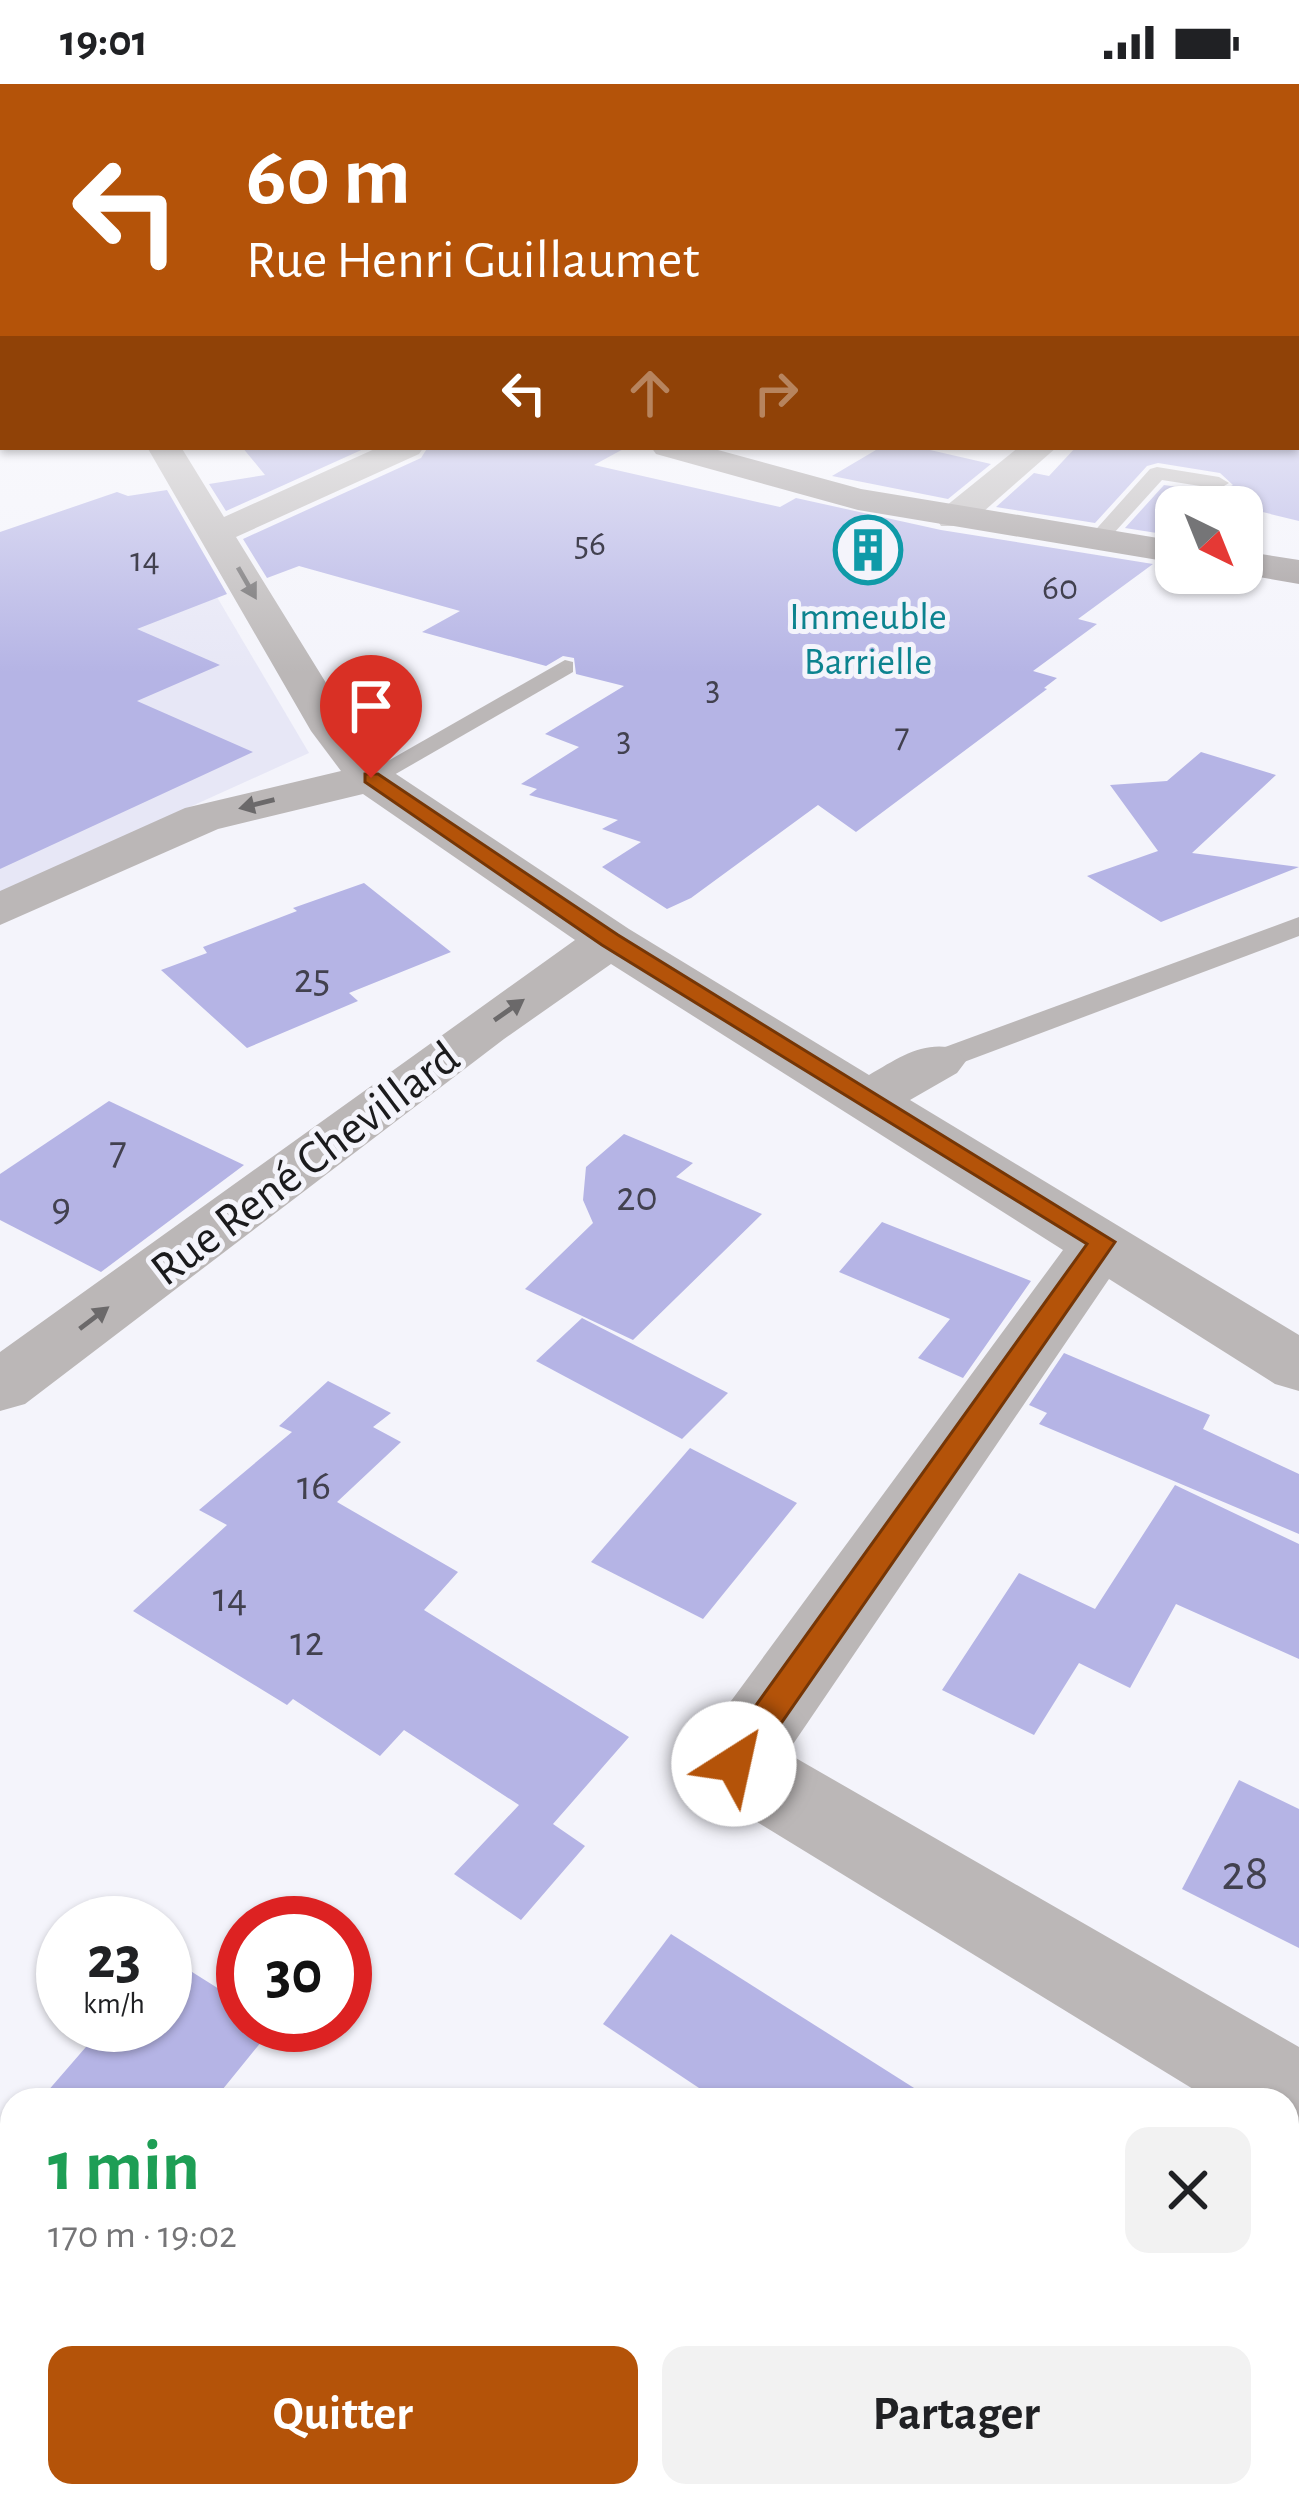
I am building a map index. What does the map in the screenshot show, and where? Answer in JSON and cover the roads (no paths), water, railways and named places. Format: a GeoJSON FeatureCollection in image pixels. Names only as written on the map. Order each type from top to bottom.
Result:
{"type":"FeatureCollection","features":[{"type":"Feature","properties":{"kind":"street"},"geometry":{"type":"LineString","coordinates":[[166,450],[334,731],[371,778],[610,940],[1299,1367]]}},
{"type":"Feature","properties":{"kind":"street"},"geometry":{"type":"LineString","coordinates":[[236,526],[400,450]]}},
{"type":"Feature","properties":{"kind":"street"},"geometry":{"type":"LineString","coordinates":[[679,450],[858,500],[1155,549]]}},
{"type":"Feature","properties":{"kind":"street"},"geometry":{"type":"LineString","coordinates":[[954,518],[1036,450]]}},
{"type":"Feature","properties":{"kind":"street"},"geometry":{"type":"LineString","coordinates":[[1263,566],[1299,572]]}},
{"type":"Feature","properties":{"kind":"street"},"geometry":{"type":"LineString","coordinates":[[0,910],[202,818],[371,778]]}},
{"type":"Feature","properties":{"kind":"street","name":"Rue René Chevillard"},"geometry":{"type":"LineString","coordinates":[[0,1388],[466,1041],[610,940]]}},
{"type":"Feature","properties":{"kind":"street"},"geometry":{"type":"LineString","coordinates":[[870,1098],[937,1060]]}},
{"type":"Feature","properties":{"kind":"street"},"geometry":{"type":"LineString","coordinates":[[1102,1242],[734,1764],[1279,2088]]}},
{"type":"Feature","properties":{"kind":"lane"},"geometry":{"type":"LineString","coordinates":[[1097,540],[1157,473],[1219,482]]}},
{"type":"Feature","properties":{"kind":"lane"},"geometry":{"type":"LineString","coordinates":[[371,778],[566,667]]}},
{"type":"Feature","properties":{"kind":"lane"},"geometry":{"type":"LineString","coordinates":[[937,1060],[1299,926]]}},
{"type":"Feature","properties":{"kind":"place","name":"Immeuble Barrielle"},"geometry":{"type":"Point","coordinates":[868,550]}}]}
